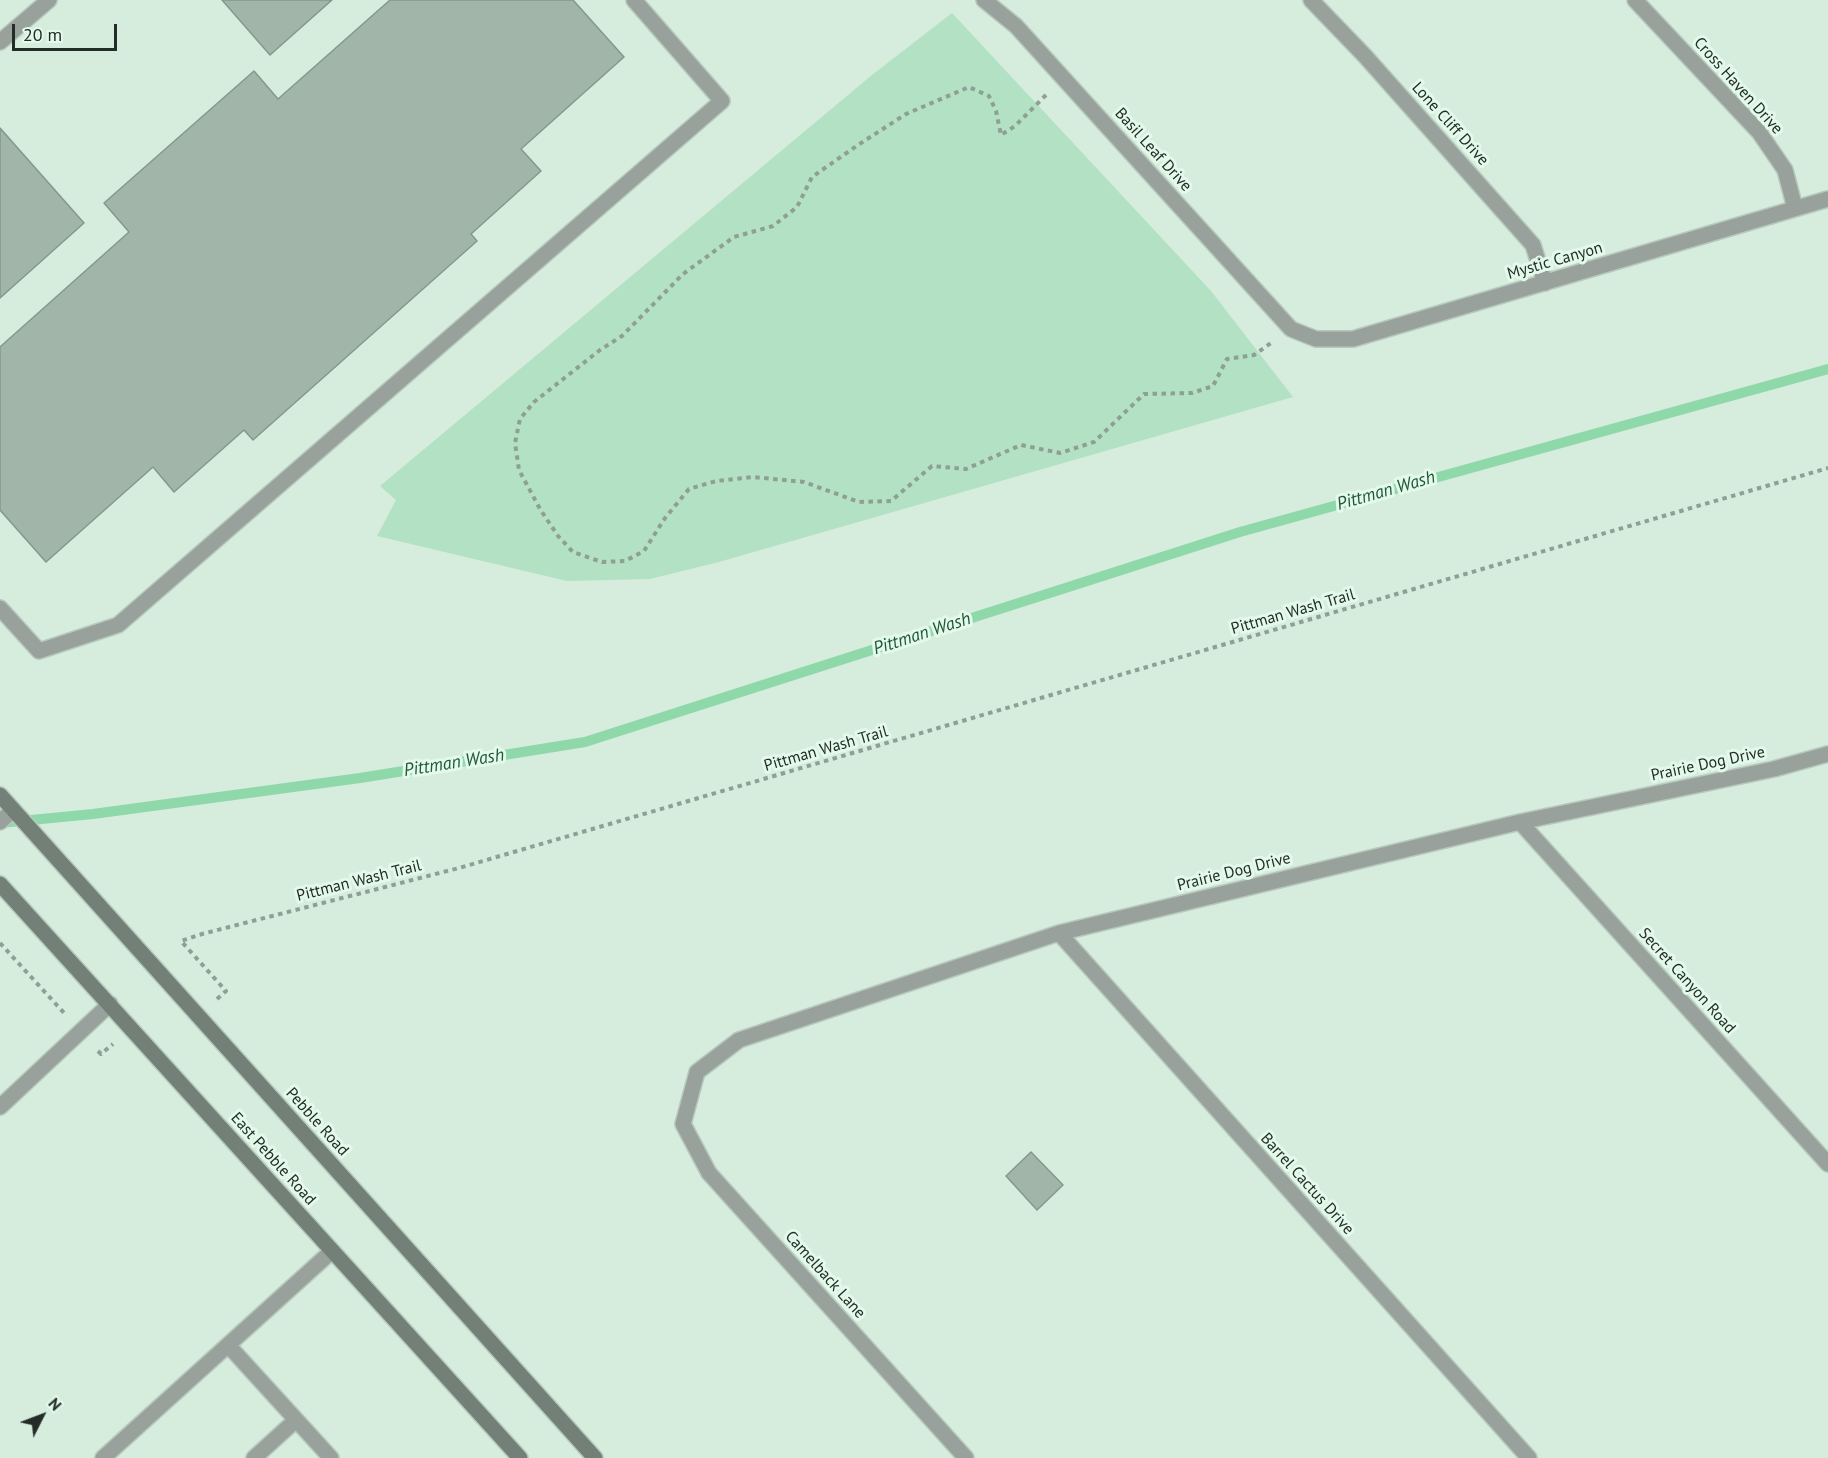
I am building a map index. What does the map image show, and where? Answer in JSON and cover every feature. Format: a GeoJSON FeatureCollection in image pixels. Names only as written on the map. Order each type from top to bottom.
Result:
{"type":"FeatureCollection","features":[{"type":"Feature","properties":{"kind":"main road"},"geometry":{"type":"LineString","coordinates":[[0,795],[13,810]]}},
{"type":"Feature","properties":{"kind":"main road","name":"Pebble Road"},"geometry":{"type":"LineString","coordinates":[[13,810],[595,1458]]}},
{"type":"Feature","properties":{"kind":"main road","name":"East Pebble Road"},"geometry":{"type":"LineString","coordinates":[[0,884],[520,1458]]}},
{"type":"Feature","properties":{"kind":"street"},"geometry":{"type":"LineString","coordinates":[[0,42],[49,0]]}},
{"type":"Feature","properties":{"kind":"street"},"geometry":{"type":"LineString","coordinates":[[0,608],[39,651],[118,625],[722,101],[634,0]]}},
{"type":"Feature","properties":{"kind":"street","name":"Basil Leaf Drive"},"geometry":{"type":"LineString","coordinates":[[984,0],[1017,26],[1291,329]]}},
{"type":"Feature","properties":{"kind":"street","name":"Lone Cliff Drive"},"geometry":{"type":"LineString","coordinates":[[1311,0],[1365,56],[1533,245],[1545,283]]}},
{"type":"Feature","properties":{"kind":"street","name":"Cross Haven Drive"},"geometry":{"type":"LineString","coordinates":[[1635,0],[1759,132],[1785,170],[1795,208]]}},
{"type":"Feature","properties":{"kind":"street","name":"Mystic Canyon"},"geometry":{"type":"LineString","coordinates":[[1291,329],[1316,339],[1353,339],[1828,199]]}},
{"type":"Feature","properties":{"kind":"street","name":"Prairie Dog Drive"},"geometry":{"type":"LineString","coordinates":[[689,1103],[697,1072],[739,1040],[1059,933],[1520,822],[1774,769],[1828,754]]}},
{"type":"Feature","properties":{"kind":"street"},"geometry":{"type":"LineString","coordinates":[[0,822],[13,810]]}},
{"type":"Feature","properties":{"kind":"street","name":"Secret Canyon Road"},"geometry":{"type":"LineString","coordinates":[[1520,822],[1828,1164]]}},
{"type":"Feature","properties":{"kind":"street","name":"Barrel Cactus Drive"},"geometry":{"type":"LineString","coordinates":[[1059,933],[1529,1458]]}},
{"type":"Feature","properties":{"kind":"street"},"geometry":{"type":"LineString","coordinates":[[1,1103],[110,1004]]}},
{"type":"Feature","properties":{"kind":"street","name":"Camelback Lane"},"geometry":{"type":"LineString","coordinates":[[689,1103],[683,1124],[709,1173],[966,1458]]}},
{"type":"Feature","properties":{"kind":"street"},"geometry":{"type":"LineString","coordinates":[[103,1458],[332,1251]]}},
{"type":"Feature","properties":{"kind":"street"},"geometry":{"type":"LineString","coordinates":[[228,1345],[331,1458]]}},
{"type":"Feature","properties":{"kind":"street"},"geometry":{"type":"LineString","coordinates":[[254,1458],[296,1420]]}},
{"type":"Feature","properties":{"kind":"path"},"geometry":{"type":"LineString","coordinates":[[1064,79],[1015,126],[1001,135],[996,111],[989,96],[969,87],[906,114],[812,177],[796,207],[773,226],[734,237],[683,274],[622,336],[600,350],[534,402],[520,419],[515,443],[519,470],[558,536],[573,552],[602,562],[625,561],[644,550],[665,518],[689,489],[753,477],[804,482],[859,502],[891,501],[932,466],[966,470],[1021,445],[1060,453],[1094,442],[1144,394],[1192,393],[1213,386],[1227,359],[1254,355],[1291,329]]}},
{"type":"Feature","properties":{"kind":"path","name":"Pittman Wash Trail"},"geometry":{"type":"LineString","coordinates":[[197,1016],[226,991],[181,941],[191,937],[459,868],[1828,468]]}},
{"type":"Feature","properties":{"kind":"path"},"geometry":{"type":"LineString","coordinates":[[0,943],[101,1054],[131,1028]]}},
{"type":"Feature","properties":{"kind":"green space"},"geometry":{"type":"Polygon","coordinates":[[[952,13],[1211,291],[1293,397],[719,562],[650,579],[567,581],[377,536],[396,500],[380,486],[872,75],[952,13]]]}},
{"type":"Feature","properties":{"kind":"building"},"geometry":{"type":"Polygon","coordinates":[[[222,0],[332,0],[270,55],[222,0]]]}},
{"type":"Feature","properties":{"kind":"building"},"geometry":{"type":"Polygon","coordinates":[[[390,0],[573,0],[624,57],[521,149],[541,171],[471,234],[477,241],[253,440],[244,430],[174,492],[153,467],[46,562],[0,510],[0,347],[129,232],[104,203],[254,71],[278,99],[390,0]]]}},
{"type":"Feature","properties":{"kind":"building"},"geometry":{"type":"Polygon","coordinates":[[[0,128],[84,223],[0,298],[0,128]]]}},
{"type":"Feature","properties":{"kind":"building"},"geometry":{"type":"Polygon","coordinates":[[[1031,1152],[1063,1185],[1037,1210],[1006,1176],[1031,1152]]]}},
{"type":"Feature","properties":{"kind":"waterway","name":"Pittman Wash"},"geometry":{"type":"LineString","coordinates":[[0,823],[93,814],[360,778],[585,742],[1240,532],[1828,369]]}}]}
